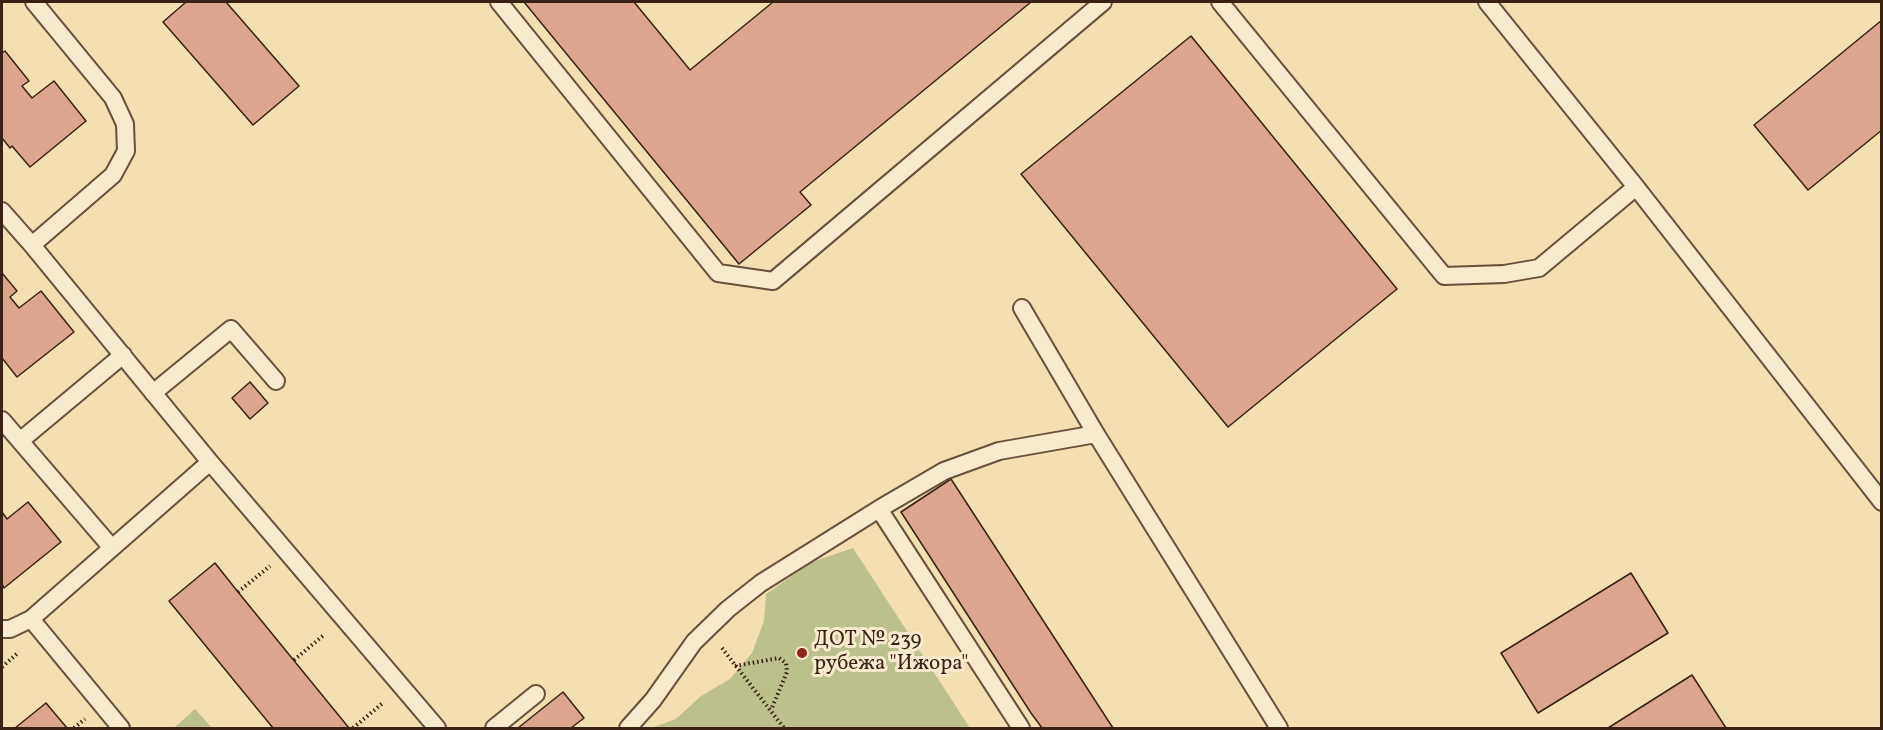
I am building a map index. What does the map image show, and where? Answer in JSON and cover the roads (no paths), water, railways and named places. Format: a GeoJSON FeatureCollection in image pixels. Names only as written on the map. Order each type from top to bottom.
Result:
{"type":"FeatureCollection","features":[{"type":"Feature","properties":{"kind":"lane"},"geometry":{"type":"LineString","coordinates":[[32,245],[113,175],[126,151],[125,124],[113,99],[34,2]]}},
{"type":"Feature","properties":{"kind":"lane"},"geometry":{"type":"LineString","coordinates":[[499,2],[718,273],[773,281],[1103,2]]}},
{"type":"Feature","properties":{"kind":"lane"},"geometry":{"type":"LineString","coordinates":[[1220,2],[1444,276],[1504,274],[1539,268],[1636,187]]}},
{"type":"Feature","properties":{"kind":"lane"},"geometry":{"type":"LineString","coordinates":[[1487,2],[1636,187],[1881,502]]}},
{"type":"Feature","properties":{"kind":"lane"},"geometry":{"type":"LineString","coordinates":[[2,211],[210,462],[437,729]]}},
{"type":"Feature","properties":{"kind":"lane"},"geometry":{"type":"LineString","coordinates":[[1022,309],[1096,434],[1279,729]]}},
{"type":"Feature","properties":{"kind":"lane"},"geometry":{"type":"LineString","coordinates":[[153,393],[231,329],[276,381]]}},
{"type":"Feature","properties":{"kind":"lane"},"geometry":{"type":"LineString","coordinates":[[20,441],[123,355]]}},
{"type":"Feature","properties":{"kind":"lane"},"geometry":{"type":"LineString","coordinates":[[2,420],[112,548]]}},
{"type":"Feature","properties":{"kind":"lane"},"geometry":{"type":"LineString","coordinates":[[628,729],[653,700],[694,642],[728,609],[761,584],[879,509],[944,471],[999,451],[1096,434]]}},
{"type":"Feature","properties":{"kind":"lane"},"geometry":{"type":"LineString","coordinates":[[2,629],[10,630],[32,619],[210,462]]}},
{"type":"Feature","properties":{"kind":"lane"},"geometry":{"type":"LineString","coordinates":[[879,509],[1021,729]]}},
{"type":"Feature","properties":{"kind":"lane"},"geometry":{"type":"LineString","coordinates":[[32,619],[122,729]]}},
{"type":"Feature","properties":{"kind":"lane"},"geometry":{"type":"LineString","coordinates":[[494,729],[536,694]]}},
{"type":"Feature","properties":{"kind":"place","name":"ДОТ № 239 рубежа \"Ижора\""},"geometry":{"type":"Point","coordinates":[802,653]}}]}
